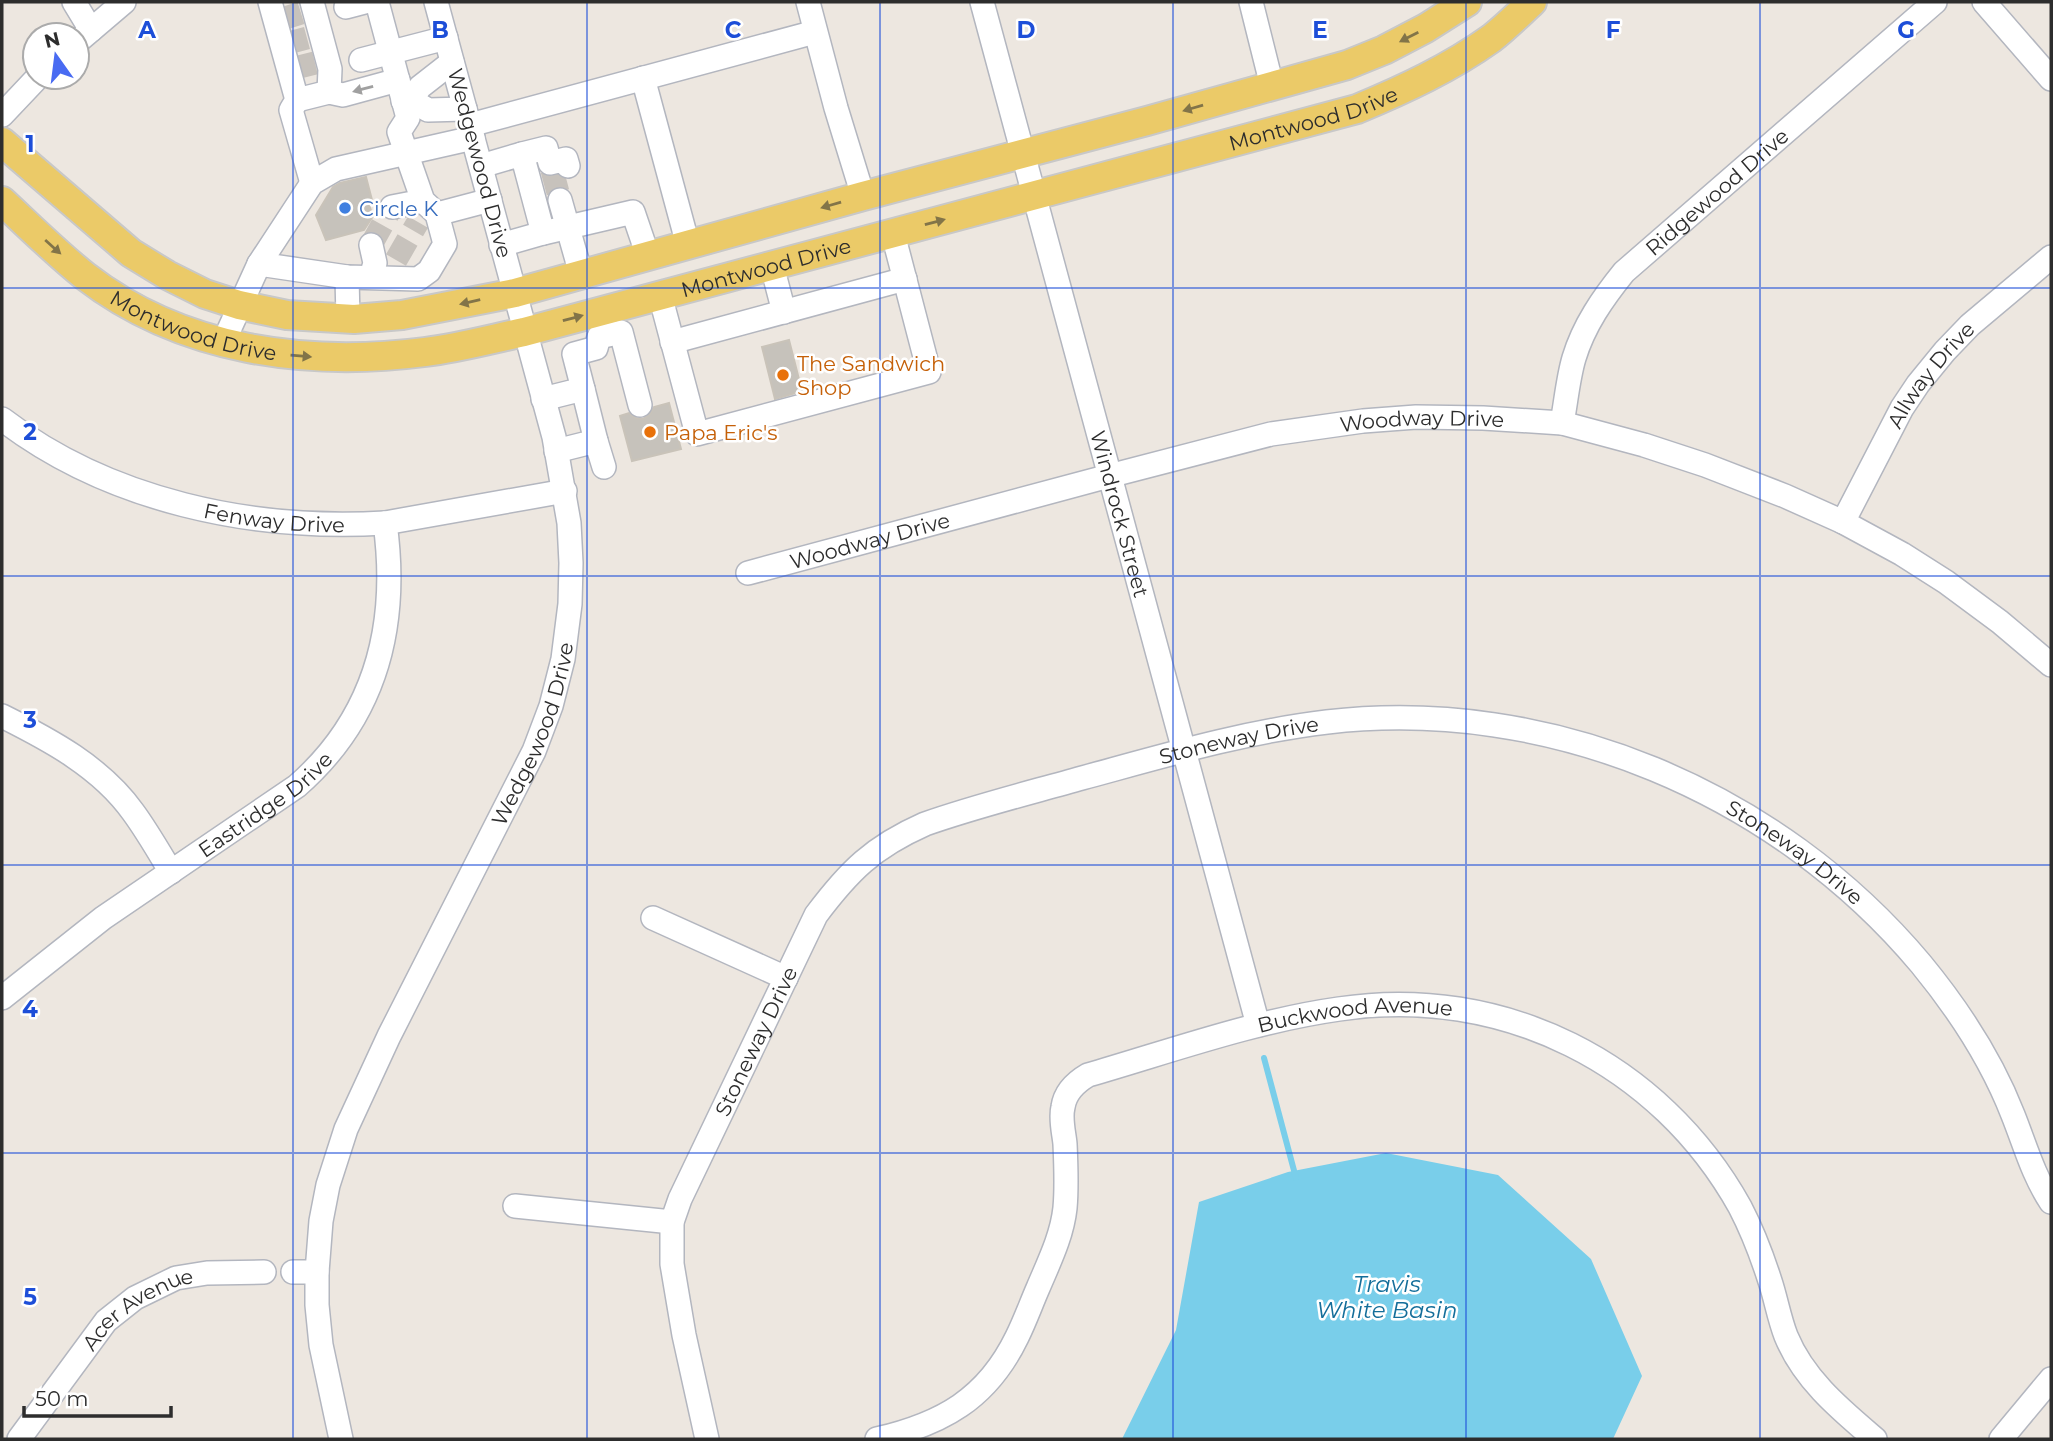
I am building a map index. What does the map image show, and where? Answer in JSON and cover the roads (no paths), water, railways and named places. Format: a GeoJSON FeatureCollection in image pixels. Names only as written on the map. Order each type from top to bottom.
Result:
{"type":"FeatureCollection","features":[{"type":"Feature","properties":{"kind":"main road","name":"Montwood Drive"},"geometry":{"type":"LineString","coordinates":[[2,142],[131,253],[205,294],[239,305],[287,315],[348,319],[402,315],[515,293],[1348,65],[1426,28],[1467,2]]}},
{"type":"Feature","properties":{"kind":"main road","name":"Montwood Drive"},"geometry":{"type":"LineString","coordinates":[[2,201],[86,276],[124,301],[158,318],[223,342],[289,355],[316,357],[386,356],[452,348],[524,332],[618,319],[660,295],[1357,108],[1410,87],[1446,68],[1494,37],[1532,2]]}},
{"type":"Feature","properties":{"kind":"main road"},"geometry":{"type":"LineString","coordinates":[[785,262],[786,218]]}},
{"type":"Feature","properties":{"kind":"street"},"geometry":{"type":"LineString","coordinates":[[75,2],[80,21]]}},
{"type":"Feature","properties":{"kind":"street"},"geometry":{"type":"LineString","coordinates":[[91,30],[124,2]]}},
{"type":"Feature","properties":{"kind":"street"},"geometry":{"type":"LineString","coordinates":[[259,264],[348,277],[382,265],[418,279],[429,271],[445,244],[416,210],[407,153],[399,132],[408,118],[404,93],[377,2]]}},
{"type":"Feature","properties":{"kind":"street","name":"Wedgewood Drive"},"geometry":{"type":"LineString","coordinates":[[341,1439],[321,1345],[317,1305],[321,1221],[328,1185],[346,1129],[389,1036],[534,751],[551,706],[563,659],[570,604],[571,564],[565,491],[543,399],[436,2]]}},
{"type":"Feature","properties":{"kind":"street"},"geometry":{"type":"LineString","coordinates":[[808,2],[863,196]]}},
{"type":"Feature","properties":{"kind":"street","name":"Windrock Street"},"geometry":{"type":"LineString","coordinates":[[982,2],[1258,1025]]}},
{"type":"Feature","properties":{"kind":"street"},"geometry":{"type":"LineString","coordinates":[[1251,2],[1272,86]]}},
{"type":"Feature","properties":{"kind":"street","name":"Ridgewood Drive"},"geometry":{"type":"LineString","coordinates":[[1562,423],[1573,360],[1583,334],[1592,316],[1624,272],[1934,2]]}},
{"type":"Feature","properties":{"kind":"street"},"geometry":{"type":"LineString","coordinates":[[1984,2],[2051,79]]}},
{"type":"Feature","properties":{"kind":"street"},"geometry":{"type":"LineString","coordinates":[[308,19],[324,65]]}},
{"type":"Feature","properties":{"kind":"street"},"geometry":{"type":"LineString","coordinates":[[308,19],[324,65],[329,92]]}},
{"type":"Feature","properties":{"kind":"street"},"geometry":{"type":"LineString","coordinates":[[223,342],[259,264],[312,183],[336,169],[407,153],[469,124],[816,32]]}},
{"type":"Feature","properties":{"kind":"street"},"geometry":{"type":"LineString","coordinates":[[312,183],[291,110],[324,65],[446,38]]}},
{"type":"Feature","properties":{"kind":"street"},"geometry":{"type":"LineString","coordinates":[[296,100],[329,92],[404,93],[420,87],[452,62]]}},
{"type":"Feature","properties":{"kind":"street"},"geometry":{"type":"LineString","coordinates":[[643,78],[688,244]]}},
{"type":"Feature","properties":{"kind":"street"},"geometry":{"type":"LineString","coordinates":[[2,115],[25,91]]}},
{"type":"Feature","properties":{"kind":"street"},"geometry":{"type":"LineString","coordinates":[[404,93],[428,110],[469,124]]}},
{"type":"Feature","properties":{"kind":"street"},"geometry":{"type":"LineString","coordinates":[[481,166],[547,148],[557,166]]}},
{"type":"Feature","properties":{"kind":"street"},"geometry":{"type":"LineString","coordinates":[[522,154],[543,233]]}},
{"type":"Feature","properties":{"kind":"street"},"geometry":{"type":"LineString","coordinates":[[568,198],[576,226],[581,274]]}},
{"type":"Feature","properties":{"kind":"street"},"geometry":{"type":"LineString","coordinates":[[416,210],[490,200]]}},
{"type":"Feature","properties":{"kind":"street"},"geometry":{"type":"LineString","coordinates":[[501,245],[633,212],[648,256]]}},
{"type":"Feature","properties":{"kind":"street"},"geometry":{"type":"LineString","coordinates":[[660,295],[697,434],[929,372],[893,234]]}},
{"type":"Feature","properties":{"kind":"street","name":"Allway Drive"},"geometry":{"type":"LineString","coordinates":[[1843,522],[1902,408],[1918,384],[1970,326],[2051,257]]}},
{"type":"Feature","properties":{"kind":"street"},"geometry":{"type":"LineString","coordinates":[[784,312],[785,262]]}},
{"type":"Feature","properties":{"kind":"street"},"geometry":{"type":"LineString","coordinates":[[382,265],[402,315]]}},
{"type":"Feature","properties":{"kind":"street"},"geometry":{"type":"LineString","coordinates":[[348,277],[348,319]]}},
{"type":"Feature","properties":{"kind":"street"},"geometry":{"type":"LineString","coordinates":[[672,342],[905,279]]}},
{"type":"Feature","properties":{"kind":"street"},"geometry":{"type":"LineString","coordinates":[[604,467],[574,354],[596,348],[599,337],[618,319],[640,405]]}},
{"type":"Feature","properties":{"kind":"street"},"geometry":{"type":"LineString","coordinates":[[543,399],[583,389]]}},
{"type":"Feature","properties":{"kind":"street","name":"Woodway Drive"},"geometry":{"type":"LineString","coordinates":[[748,573],[1271,434],[1363,421],[1416,417],[1562,423],[1705,465],[1843,522],[1946,582],[2048,656]]}},
{"type":"Feature","properties":{"kind":"street","name":"Fenway Drive"},"geometry":{"type":"LineString","coordinates":[[2,419],[17,431],[69,461],[115,482],[207,510],[296,523],[385,523],[565,491]]}},
{"type":"Feature","properties":{"kind":"street"},"geometry":{"type":"LineString","coordinates":[[556,451],[596,441]]}},
{"type":"Feature","properties":{"kind":"street","name":"Eastridge Drive"},"geometry":{"type":"LineString","coordinates":[[2,998],[103,918],[297,786],[318,768],[339,742],[354,719],[374,675],[385,633],[390,590],[385,523]]}},
{"type":"Feature","properties":{"kind":"street"},"geometry":{"type":"LineString","coordinates":[[2,716],[44,737],[78,759],[103,780],[131,810],[172,872]]}},
{"type":"Feature","properties":{"kind":"street","name":"Stoneway Drive"},"geometry":{"type":"LineString","coordinates":[[707,1439],[684,1335],[672,1264],[672,1222],[680,1199],[816,915],[835,889],[867,858],[899,835],[940,818],[1183,750],[1269,730],[1330,722],[1402,718],[1504,727],[1555,737],[1620,756],[1710,794],[1769,828],[1816,862],[1886,924],[1955,1009],[1988,1063],[2012,1113],[2032,1168],[2051,1202]]}},
{"type":"Feature","properties":{"kind":"street"},"geometry":{"type":"LineString","coordinates":[[653,918],[786,978]]}},
{"type":"Feature","properties":{"kind":"street","name":"Buckwood Avenue"},"geometry":{"type":"LineString","coordinates":[[877,1439],[912,1431],[964,1404],[1002,1364],[1017,1338],[1056,1244],[1065,1211],[1067,1177],[1062,1110],[1070,1090],[1080,1080],[1088,1075],[1258,1025],[1339,1009],[1391,1004],[1435,1005],[1500,1017],[1549,1034],[1614,1069],[1660,1104],[1691,1136],[1718,1171],[1741,1209],[1759,1249],[1787,1339],[1803,1367],[1819,1388],[1875,1439]]}},
{"type":"Feature","properties":{"kind":"street"},"geometry":{"type":"LineString","coordinates":[[515,1206],[672,1222]]}},
{"type":"Feature","properties":{"kind":"street","name":"Acer Avenue"},"geometry":{"type":"LineString","coordinates":[[19,1439],[106,1321],[135,1298],[176,1278],[207,1273],[264,1272]]}},
{"type":"Feature","properties":{"kind":"street"},"geometry":{"type":"LineString","coordinates":[[293,1272],[317,1272]]}},
{"type":"Feature","properties":{"kind":"street"},"geometry":{"type":"LineString","coordinates":[[2001,1439],[2051,1378]]}},
{"type":"Feature","properties":{"kind":"water","name":"Travis White Basin"},"geometry":{"type":"Polygon","coordinates":[[[1386,1153],[1498,1175],[1591,1259],[1642,1376],[1613,1439],[1122,1439],[1176,1330],[1199,1202],[1288,1172],[1386,1153]]]}},
{"type":"Feature","properties":{"kind":"waterway"},"geometry":{"type":"LineString","coordinates":[[1264,1058],[1296,1178]]}},
{"type":"Feature","properties":{"kind":"tunnel"},"geometry":{"type":"LineString","coordinates":[[285,18],[301,13]]}},
{"type":"Feature","properties":{"kind":"tunnel"},"geometry":{"type":"LineString","coordinates":[[292,42],[307,38]]}},
{"type":"Feature","properties":{"kind":"tunnel"},"geometry":{"type":"LineString","coordinates":[[299,67],[315,63]]}},
{"type":"Feature","properties":{"kind":"tunnel"},"geometry":{"type":"LineString","coordinates":[[552,170],[560,200]]}},
{"type":"Feature","properties":{"kind":"tunnel"},"geometry":{"type":"LineString","coordinates":[[371,245],[392,207]]}},
{"type":"Feature","properties":{"kind":"tunnel"},"geometry":{"type":"LineString","coordinates":[[396,260],[418,222]]}},
{"type":"Feature","properties":{"kind":"place","name":"Circle K"},"geometry":{"type":"Point","coordinates":[345,208]}},
{"type":"Feature","properties":{"kind":"place","name":"The Sandwich Shop"},"geometry":{"type":"Point","coordinates":[783,375]}},
{"type":"Feature","properties":{"kind":"place","name":"Papa Eric's"},"geometry":{"type":"Point","coordinates":[650,432]}}]}
